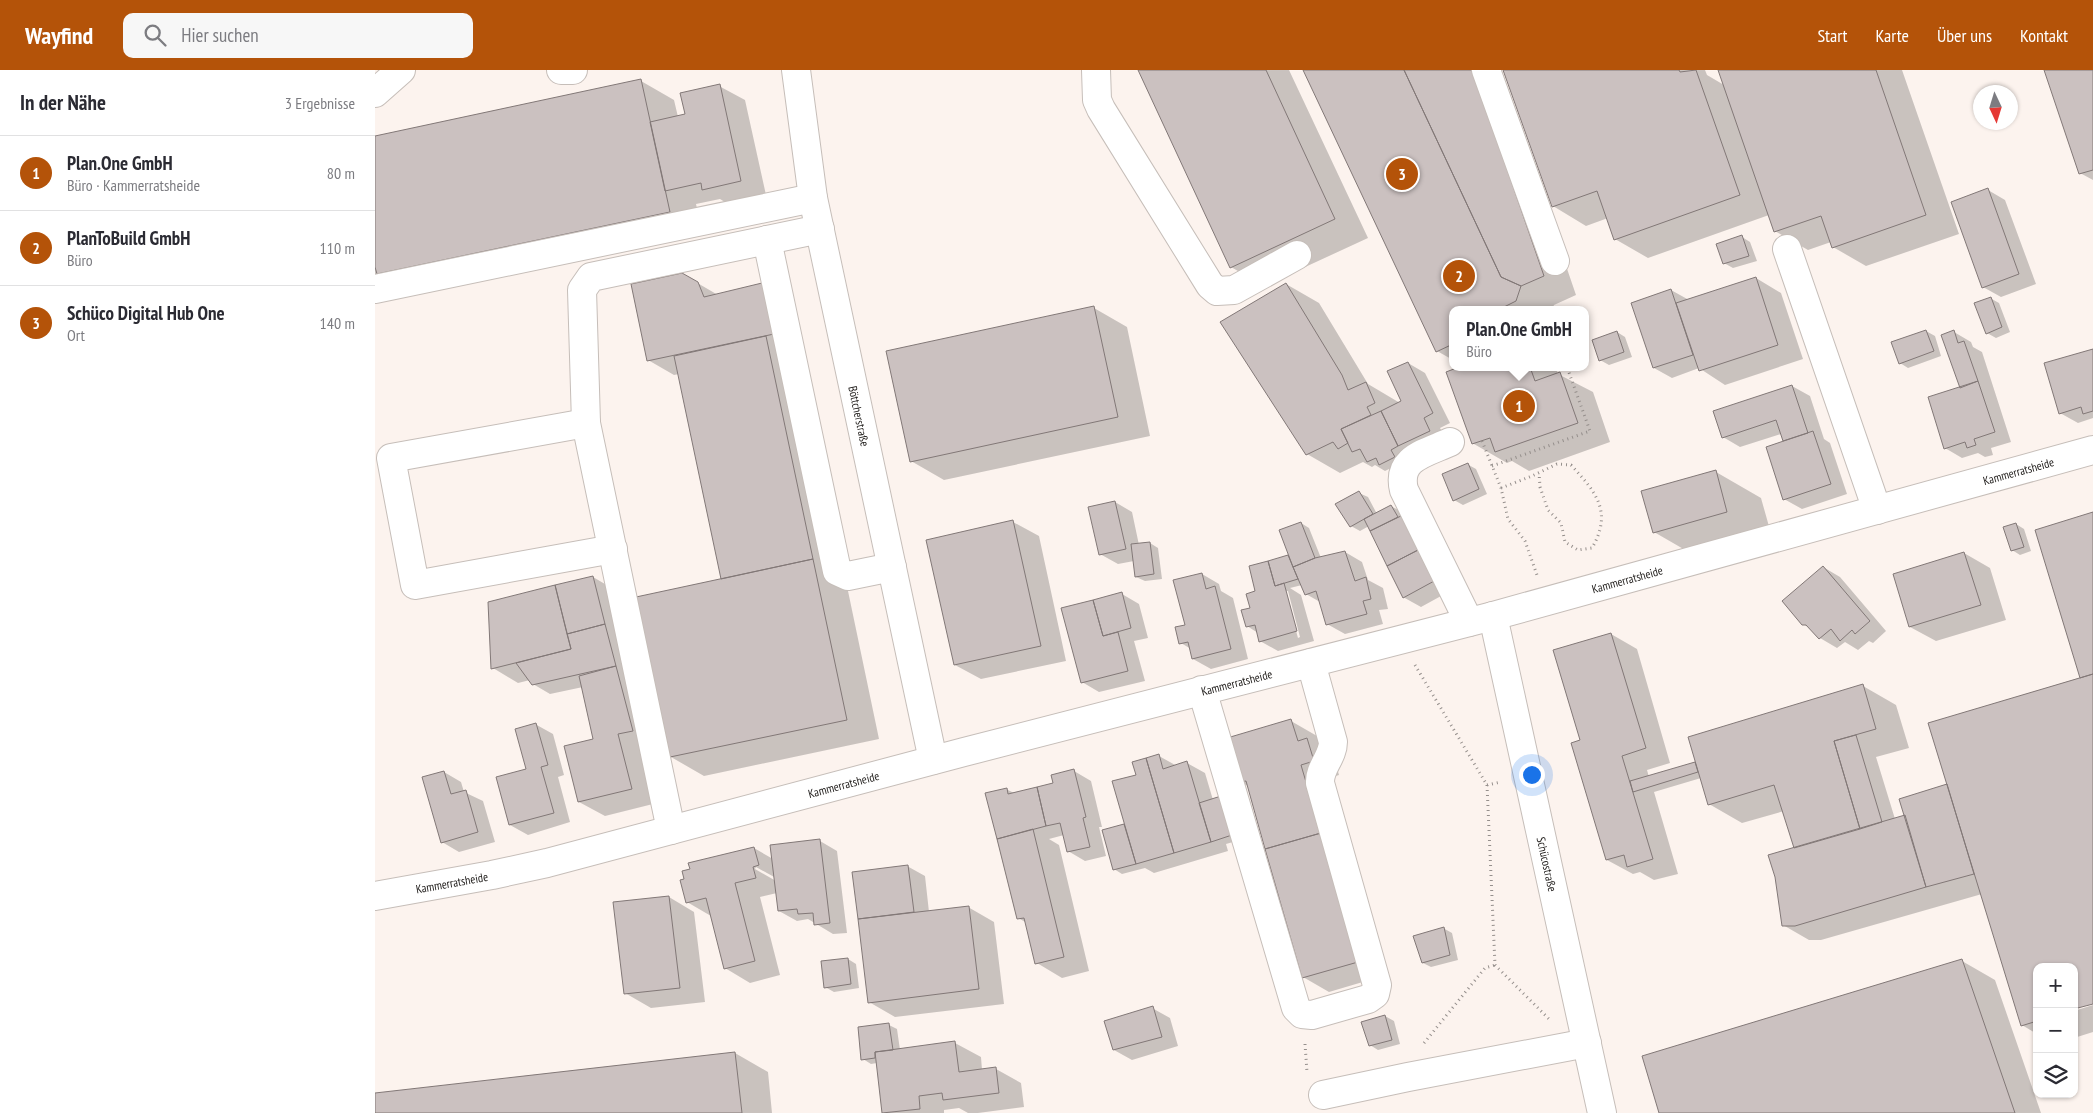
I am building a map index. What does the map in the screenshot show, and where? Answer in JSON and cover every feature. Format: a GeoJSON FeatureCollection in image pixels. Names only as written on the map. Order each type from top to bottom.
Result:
{"type":"FeatureCollection","features":[{"type":"Feature","properties":{"kind":"street"},"geometry":{"type":"LineString","coordinates":[[375,93],[401,70]]}},
{"type":"Feature","properties":{"kind":"street"},"geometry":{"type":"LineString","coordinates":[[561,70],[573,70]]}},
{"type":"Feature","properties":{"kind":"street","name":"Böttcherstraße"},"geometry":{"type":"LineString","coordinates":[[796,70],[813,198],[933,760]]}},
{"type":"Feature","properties":{"kind":"street"},"geometry":{"type":"LineString","coordinates":[[1096,70],[1097,100],[1101,110],[1210,285],[1217,291],[1234,290],[1297,255]]}},
{"type":"Feature","properties":{"kind":"street"},"geometry":{"type":"LineString","coordinates":[[1486,70],[1555,261]]}},
{"type":"Feature","properties":{"kind":"street"},"geometry":{"type":"LineString","coordinates":[[375,289],[813,198]]}},
{"type":"Feature","properties":{"kind":"street"},"geometry":{"type":"LineString","coordinates":[[671,830],[586,423],[582,290],[591,277],[820,229]]}},
{"type":"Feature","properties":{"kind":"street"},"geometry":{"type":"LineString","coordinates":[[767,240],[837,572],[848,576],[891,567]]}},
{"type":"Feature","properties":{"kind":"street"},"geometry":{"type":"LineString","coordinates":[[1787,249],[1877,510]]}},
{"type":"Feature","properties":{"kind":"street"},"geometry":{"type":"LineString","coordinates":[[586,423],[391,458],[415,585],[613,549]]}},
{"type":"Feature","properties":{"kind":"street","name":"Schücostraße"},"geometry":{"type":"LineString","coordinates":[[1450,442],[1408,462],[1403,470],[1402,482],[1404,490],[1481,619],[1581,1017],[1602,1113]]}},
{"type":"Feature","properties":{"kind":"street","name":"Kammerratsheide"},"geometry":{"type":"LineString","coordinates":[[375,896],[492,876],[547,863],[933,760],[1481,619],[2093,450]]}},
{"type":"Feature","properties":{"kind":"street"},"geometry":{"type":"LineString","coordinates":[[1202,690],[1296,1008],[1303,1014],[1313,1015],[1368,999],[1375,994],[1377,985],[1320,783],[1320,777],[1333,750],[1333,742],[1311,663]]}},
{"type":"Feature","properties":{"kind":"street"},"geometry":{"type":"LineString","coordinates":[[1323,1095],[1587,1043]]}},
{"type":"Feature","properties":{"kind":"path"},"geometry":{"type":"LineString","coordinates":[[1492,466],[1589,431],[1568,371]]}},
{"type":"Feature","properties":{"kind":"path"},"geometry":{"type":"LineString","coordinates":[[1483,441],[1501,488],[1508,520],[1525,541],[1546,601]]}},
{"type":"Feature","properties":{"kind":"path"},"geometry":{"type":"LineString","coordinates":[[1501,488],[1557,464],[1571,465],[1593,489],[1602,514],[1600,535],[1592,548],[1578,550],[1565,542],[1561,523],[1548,510],[1540,487],[1539,472]]}},
{"type":"Feature","properties":{"kind":"path"},"geometry":{"type":"LineString","coordinates":[[1407,638],[1416,669],[1487,785],[1495,965],[1553,1023],[1581,1017]]}},
{"type":"Feature","properties":{"kind":"path"},"geometry":{"type":"LineString","coordinates":[[1408,1077],[1405,1066],[1485,968],[1495,965]]}},
{"type":"Feature","properties":{"kind":"building"},"geometry":{"type":"Polygon","coordinates":[[[1138,70],[1266,70],[1335,219],[1230,268],[1138,70]]]}},
{"type":"Feature","properties":{"kind":"building"},"geometry":{"type":"Polygon","coordinates":[[[1303,70],[1404,70],[1501,277],[1521,286],[1516,301],[1506,306],[1449,306],[1449,346],[1436,352],[1303,70]]]}},
{"type":"Feature","properties":{"kind":"building"},"geometry":{"type":"Polygon","coordinates":[[[1404,70],[1473,70],[1544,276],[1521,286],[1501,277],[1404,70]]]}},
{"type":"Feature","properties":{"kind":"building"},"geometry":{"type":"Polygon","coordinates":[[[1503,70],[1679,70],[1680,72],[1696,70],[1740,195],[1614,240],[1597,191],[1552,207],[1503,70]]]}},
{"type":"Feature","properties":{"kind":"building"},"geometry":{"type":"Polygon","coordinates":[[[1718,70],[1876,70],[1926,215],[1832,248],[1821,216],[1774,232],[1718,70]]]}},
{"type":"Feature","properties":{"kind":"building"},"geometry":{"type":"Polygon","coordinates":[[[2044,70],[2093,70],[2093,170],[2079,174],[2044,70]]]}},
{"type":"Feature","properties":{"kind":"building"},"geometry":{"type":"Polygon","coordinates":[[[641,79],[670,212],[377,274],[375,267],[375,136],[641,79]]]}},
{"type":"Feature","properties":{"kind":"building"},"geometry":{"type":"Polygon","coordinates":[[[720,84],[741,181],[702,190],[701,183],[665,191],[650,122],[685,114],[680,93],[720,84]]]}},
{"type":"Feature","properties":{"kind":"building"},"geometry":{"type":"Polygon","coordinates":[[[1988,188],[2019,274],[1982,288],[1951,202],[1988,188]]]}},
{"type":"Feature","properties":{"kind":"building"},"geometry":{"type":"Polygon","coordinates":[[[1742,235],[1749,256],[1723,264],[1716,244],[1742,235]]]}},
{"type":"Feature","properties":{"kind":"building"},"geometry":{"type":"Polygon","coordinates":[[[682,273],[698,282],[704,297],[762,283],[774,334],[647,361],[631,284],[682,273]]]}},
{"type":"Feature","properties":{"kind":"building"},"geometry":{"type":"Polygon","coordinates":[[[1756,277],[1778,345],[1699,371],[1676,303],[1756,277]]]}},
{"type":"Feature","properties":{"kind":"building"},"geometry":{"type":"Polygon","coordinates":[[[1286,283],[1342,375],[1348,390],[1366,382],[1375,403],[1367,407],[1371,415],[1341,429],[1348,443],[1338,449],[1333,442],[1306,455],[1220,322],[1286,283]]]}},
{"type":"Feature","properties":{"kind":"building"},"geometry":{"type":"Polygon","coordinates":[[[1671,289],[1693,355],[1653,368],[1631,303],[1671,289]]]}},
{"type":"Feature","properties":{"kind":"building"},"geometry":{"type":"Polygon","coordinates":[[[1991,297],[2002,327],[1986,334],[1974,303],[1991,297]]]}},
{"type":"Feature","properties":{"kind":"building"},"geometry":{"type":"Polygon","coordinates":[[[1094,306],[1118,417],[910,462],[886,351],[1094,306]]]}},
{"type":"Feature","properties":{"kind":"building"},"geometry":{"type":"Polygon","coordinates":[[[1926,330],[1934,351],[1899,364],[1891,342],[1926,330]]]}},
{"type":"Feature","properties":{"kind":"building"},"geometry":{"type":"Polygon","coordinates":[[[1954,330],[1958,343],[1964,341],[1978,381],[1960,388],[1941,335],[1954,330]]]}},
{"type":"Feature","properties":{"kind":"building"},"geometry":{"type":"Polygon","coordinates":[[[1617,331],[1624,352],[1599,361],[1592,340],[1617,331]]]}},
{"type":"Feature","properties":{"kind":"building"},"geometry":{"type":"Polygon","coordinates":[[[766,336],[813,559],[721,579],[674,356],[766,336]]]}},
{"type":"Feature","properties":{"kind":"building"},"geometry":{"type":"Polygon","coordinates":[[[2093,349],[2093,411],[2083,414],[2081,407],[2059,414],[2044,363],[2093,349]]]}},
{"type":"Feature","properties":{"kind":"building"},"geometry":{"type":"Polygon","coordinates":[[[1408,362],[1433,413],[1424,418],[1430,431],[1398,446],[1381,411],[1401,401],[1387,371],[1408,362]]]}},
{"type":"Feature","properties":{"kind":"building"},"geometry":{"type":"Polygon","coordinates":[[[1531,371],[1535,381],[1560,372],[1578,423],[1495,452],[1490,438],[1472,444],[1446,372],[1531,371]]]}},
{"type":"Feature","properties":{"kind":"building"},"geometry":{"type":"Polygon","coordinates":[[[1978,381],[1995,432],[1974,439],[1976,445],[1967,448],[1965,442],[1944,449],[1928,397],[1978,381]]]}},
{"type":"Feature","properties":{"kind":"building"},"geometry":{"type":"Polygon","coordinates":[[[1792,385],[1808,433],[1783,441],[1776,420],[1722,438],[1713,411],[1792,385]]]}},
{"type":"Feature","properties":{"kind":"building"},"geometry":{"type":"Polygon","coordinates":[[[1381,411],[1398,446],[1391,450],[1395,457],[1379,465],[1376,458],[1367,462],[1360,449],[1352,452],[1341,429],[1381,411]]]}},
{"type":"Feature","properties":{"kind":"building"},"geometry":{"type":"Polygon","coordinates":[[[1813,431],[1831,484],[1783,500],[1766,447],[1813,431]]]}},
{"type":"Feature","properties":{"kind":"building"},"geometry":{"type":"Polygon","coordinates":[[[1468,463],[1479,489],[1453,501],[1442,474],[1468,463]]]}},
{"type":"Feature","properties":{"kind":"building"},"geometry":{"type":"Polygon","coordinates":[[[1716,470],[1727,512],[1653,533],[1641,491],[1716,470]]]}},
{"type":"Feature","properties":{"kind":"building"},"geometry":{"type":"Polygon","coordinates":[[[1359,491],[1373,514],[1350,527],[1335,504],[1359,491]]]}},
{"type":"Feature","properties":{"kind":"building"},"geometry":{"type":"Polygon","coordinates":[[[1115,501],[1126,549],[1099,555],[1088,507],[1115,501]]]}},
{"type":"Feature","properties":{"kind":"building"},"geometry":{"type":"Polygon","coordinates":[[[1391,505],[1398,517],[1370,531],[1364,519],[1391,505]]]}},
{"type":"Feature","properties":{"kind":"building"},"geometry":{"type":"Polygon","coordinates":[[[2093,512],[2093,674],[2080,678],[2035,530],[2093,512]]]}},
{"type":"Feature","properties":{"kind":"building"},"geometry":{"type":"Polygon","coordinates":[[[1403,515],[1420,549],[1387,566],[1370,531],[1403,515]]]}},
{"type":"Feature","properties":{"kind":"building"},"geometry":{"type":"Polygon","coordinates":[[[1013,520],[1041,646],[954,665],[926,540],[1013,520]]]}},
{"type":"Feature","properties":{"kind":"building"},"geometry":{"type":"Polygon","coordinates":[[[1301,522],[1315,558],[1293,567],[1279,530],[1301,522]]]}},
{"type":"Feature","properties":{"kind":"building"},"geometry":{"type":"Polygon","coordinates":[[[2016,523],[2024,547],[2011,551],[2003,527],[2016,523]]]}},
{"type":"Feature","properties":{"kind":"building"},"geometry":{"type":"Polygon","coordinates":[[[1150,542],[1154,574],[1135,577],[1131,544],[1150,542]]]}},
{"type":"Feature","properties":{"kind":"building"},"geometry":{"type":"Polygon","coordinates":[[[1420,549],[1436,580],[1403,598],[1387,566],[1420,549]]]}},
{"type":"Feature","properties":{"kind":"building"},"geometry":{"type":"Polygon","coordinates":[[[1345,551],[1355,581],[1366,577],[1371,599],[1363,601],[1367,614],[1326,625],[1316,591],[1305,595],[1293,567],[1315,558],[1345,551]]]}},
{"type":"Feature","properties":{"kind":"building"},"geometry":{"type":"Polygon","coordinates":[[[1964,552],[1981,605],[1909,627],[1893,574],[1964,552]]]}},
{"type":"Feature","properties":{"kind":"building"},"geometry":{"type":"Polygon","coordinates":[[[1288,555],[1298,579],[1275,586],[1268,561],[1288,555]]]}},
{"type":"Feature","properties":{"kind":"building"},"geometry":{"type":"Polygon","coordinates":[[[813,559],[847,720],[670,757],[636,597],[813,559]]]}},
{"type":"Feature","properties":{"kind":"building"},"geometry":{"type":"Polygon","coordinates":[[[1268,561],[1275,586],[1284,583],[1297,631],[1259,642],[1255,625],[1246,627],[1241,610],[1250,608],[1246,594],[1255,591],[1249,566],[1268,561]]]}},
{"type":"Feature","properties":{"kind":"building"},"geometry":{"type":"Polygon","coordinates":[[[1823,566],[1870,621],[1855,634],[1852,630],[1840,641],[1831,629],[1819,639],[1806,625],[1802,625],[1782,601],[1823,566]]]}},
{"type":"Feature","properties":{"kind":"building"},"geometry":{"type":"Polygon","coordinates":[[[1202,573],[1206,589],[1215,586],[1231,649],[1192,659],[1188,642],[1179,644],[1175,627],[1185,625],[1173,580],[1202,573]]]}},
{"type":"Feature","properties":{"kind":"building"},"geometry":{"type":"Polygon","coordinates":[[[593,576],[605,624],[567,634],[555,585],[593,576]]]}},
{"type":"Feature","properties":{"kind":"building"},"geometry":{"type":"Polygon","coordinates":[[[555,585],[571,649],[491,669],[488,602],[555,585]]]}},
{"type":"Feature","properties":{"kind":"building"},"geometry":{"type":"Polygon","coordinates":[[[1122,592],[1131,628],[1103,636],[1093,600],[1122,592]]]}},
{"type":"Feature","properties":{"kind":"building"},"geometry":{"type":"Polygon","coordinates":[[[1093,600],[1103,636],[1118,632],[1128,671],[1081,683],[1061,608],[1093,600]]]}},
{"type":"Feature","properties":{"kind":"building"},"geometry":{"type":"Polygon","coordinates":[[[605,624],[616,666],[532,685],[516,663],[571,649],[567,634],[605,624]]]}},
{"type":"Feature","properties":{"kind":"building"},"geometry":{"type":"Polygon","coordinates":[[[1611,633],[1646,748],[1622,756],[1653,859],[1627,867],[1624,855],[1606,860],[1571,743],[1580,740],[1553,650],[1611,633]]]}},
{"type":"Feature","properties":{"kind":"building"},"geometry":{"type":"Polygon","coordinates":[[[616,666],[633,731],[618,734],[632,789],[578,802],[564,746],[593,739],[579,676],[616,666]]]}},
{"type":"Feature","properties":{"kind":"building"},"geometry":{"type":"Polygon","coordinates":[[[2093,674],[2093,1004],[2078,1008],[2078,963],[2033,963],[2033,1022],[2021,1026],[1928,723],[2093,674]]]}},
{"type":"Feature","properties":{"kind":"building"},"geometry":{"type":"Polygon","coordinates":[[[1863,684],[1876,729],[1834,741],[1860,829],[1794,848],[1774,785],[1708,805],[1688,737],[1863,684]]]}},
{"type":"Feature","properties":{"kind":"building"},"geometry":{"type":"Polygon","coordinates":[[[1291,719],[1298,741],[1307,738],[1314,761],[1301,765],[1321,833],[1265,849],[1246,781],[1239,782],[1227,738],[1291,719]]]}},
{"type":"Feature","properties":{"kind":"building"},"geometry":{"type":"Polygon","coordinates":[[[536,723],[548,765],[541,767],[554,813],[509,825],[496,777],[526,769],[515,729],[536,723]]]}},
{"type":"Feature","properties":{"kind":"building"},"geometry":{"type":"Polygon","coordinates":[[[1856,735],[1882,822],[1860,829],[1834,741],[1856,735]]]}},
{"type":"Feature","properties":{"kind":"building"},"geometry":{"type":"Polygon","coordinates":[[[1159,754],[1163,769],[1187,761],[1211,842],[1174,853],[1146,758],[1159,754]]]}},
{"type":"Feature","properties":{"kind":"building"},"geometry":{"type":"Polygon","coordinates":[[[1146,758],[1174,853],[1136,864],[1112,781],[1136,775],[1132,762],[1146,758]]]}},
{"type":"Feature","properties":{"kind":"building"},"geometry":{"type":"Polygon","coordinates":[[[1695,762],[1698,772],[1633,792],[1630,781],[1695,762]]]}},
{"type":"Feature","properties":{"kind":"building"},"geometry":{"type":"Polygon","coordinates":[[[1074,769],[1086,817],[1083,818],[1090,847],[1067,852],[1060,823],[1046,826],[1037,787],[1053,783],[1051,775],[1074,769]]]}},
{"type":"Feature","properties":{"kind":"building"},"geometry":{"type":"Polygon","coordinates":[[[444,771],[451,794],[466,790],[478,832],[441,843],[422,777],[444,771]]]}},
{"type":"Feature","properties":{"kind":"building"},"geometry":{"type":"Polygon","coordinates":[[[1947,784],[1974,874],[1926,887],[1899,799],[1947,784]]]}},
{"type":"Feature","properties":{"kind":"building"},"geometry":{"type":"Polygon","coordinates":[[[1037,787],[1046,826],[997,839],[985,793],[1007,788],[1008,794],[1037,787]]]}},
{"type":"Feature","properties":{"kind":"building"},"geometry":{"type":"Polygon","coordinates":[[[1221,796],[1232,835],[1211,842],[1199,803],[1221,796]]]}},
{"type":"Feature","properties":{"kind":"building"},"geometry":{"type":"Polygon","coordinates":[[[1905,815],[1926,887],[1795,926],[1782,926],[1775,877],[1768,855],[1905,815]]]}},
{"type":"Feature","properties":{"kind":"building"},"geometry":{"type":"Polygon","coordinates":[[[1124,824],[1136,864],[1113,870],[1102,830],[1124,824]]]}},
{"type":"Feature","properties":{"kind":"building"},"geometry":{"type":"Polygon","coordinates":[[[1033,829],[1064,957],[1035,964],[1024,918],[1017,919],[997,839],[1033,829]]]}},
{"type":"Feature","properties":{"kind":"building"},"geometry":{"type":"Polygon","coordinates":[[[1321,833],[1358,962],[1302,978],[1265,849],[1321,833]]]}},
{"type":"Feature","properties":{"kind":"building"},"geometry":{"type":"Polygon","coordinates":[[[820,839],[830,923],[814,925],[813,913],[798,914],[797,909],[778,911],[770,845],[820,839]]]}},
{"type":"Feature","properties":{"kind":"building"},"geometry":{"type":"Polygon","coordinates":[[[754,847],[759,865],[753,867],[756,878],[735,883],[755,961],[724,969],[706,898],[686,903],[680,880],[684,879],[682,871],[690,869],[688,863],[754,847]]]}},
{"type":"Feature","properties":{"kind":"building"},"geometry":{"type":"Polygon","coordinates":[[[908,865],[914,912],[858,919],[852,872],[908,865]]]}},
{"type":"Feature","properties":{"kind":"building"},"geometry":{"type":"Polygon","coordinates":[[[669,896],[680,988],[624,994],[613,902],[669,896]]]}},
{"type":"Feature","properties":{"kind":"building"},"geometry":{"type":"Polygon","coordinates":[[[969,906],[979,989],[868,1003],[858,919],[969,906]]]}},
{"type":"Feature","properties":{"kind":"building"},"geometry":{"type":"Polygon","coordinates":[[[1444,927],[1450,955],[1422,963],[1413,936],[1444,927]]]}},
{"type":"Feature","properties":{"kind":"building"},"geometry":{"type":"Polygon","coordinates":[[[848,958],[851,984],[824,988],[821,961],[848,958]]]}},
{"type":"Feature","properties":{"kind":"building"},"geometry":{"type":"Polygon","coordinates":[[[1962,959],[2015,1113],[1659,1113],[1642,1056],[1962,959]]]}},
{"type":"Feature","properties":{"kind":"building"},"geometry":{"type":"Polygon","coordinates":[[[1153,1006],[1162,1037],[1113,1050],[1104,1021],[1153,1006]]]}},
{"type":"Feature","properties":{"kind":"building"},"geometry":{"type":"Polygon","coordinates":[[[1385,1015],[1392,1040],[1369,1046],[1361,1022],[1385,1015]]]}},
{"type":"Feature","properties":{"kind":"building"},"geometry":{"type":"Polygon","coordinates":[[[889,1023],[893,1050],[875,1052],[875,1058],[861,1060],[858,1027],[889,1023]]]}},
{"type":"Feature","properties":{"kind":"building"},"geometry":{"type":"Polygon","coordinates":[[[955,1041],[959,1072],[996,1067],[999,1093],[943,1100],[942,1093],[919,1096],[920,1109],[882,1113],[875,1052],[955,1041]]]}},
{"type":"Feature","properties":{"kind":"building"},"geometry":{"type":"Polygon","coordinates":[[[735,1052],[742,1113],[375,1113],[375,1093],[735,1052]]]}},
{"type":"Feature","properties":{"kind":"place","name":"Schüco Digital Hub One"},"geometry":{"type":"Point","coordinates":[1402,174]}},
{"type":"Feature","properties":{"kind":"place","name":"PlanToBuild GmbH"},"geometry":{"type":"Point","coordinates":[1459,276]}},
{"type":"Feature","properties":{"kind":"place","name":"Plan.One GmbH"},"geometry":{"type":"Point","coordinates":[1519,406]}}]}
